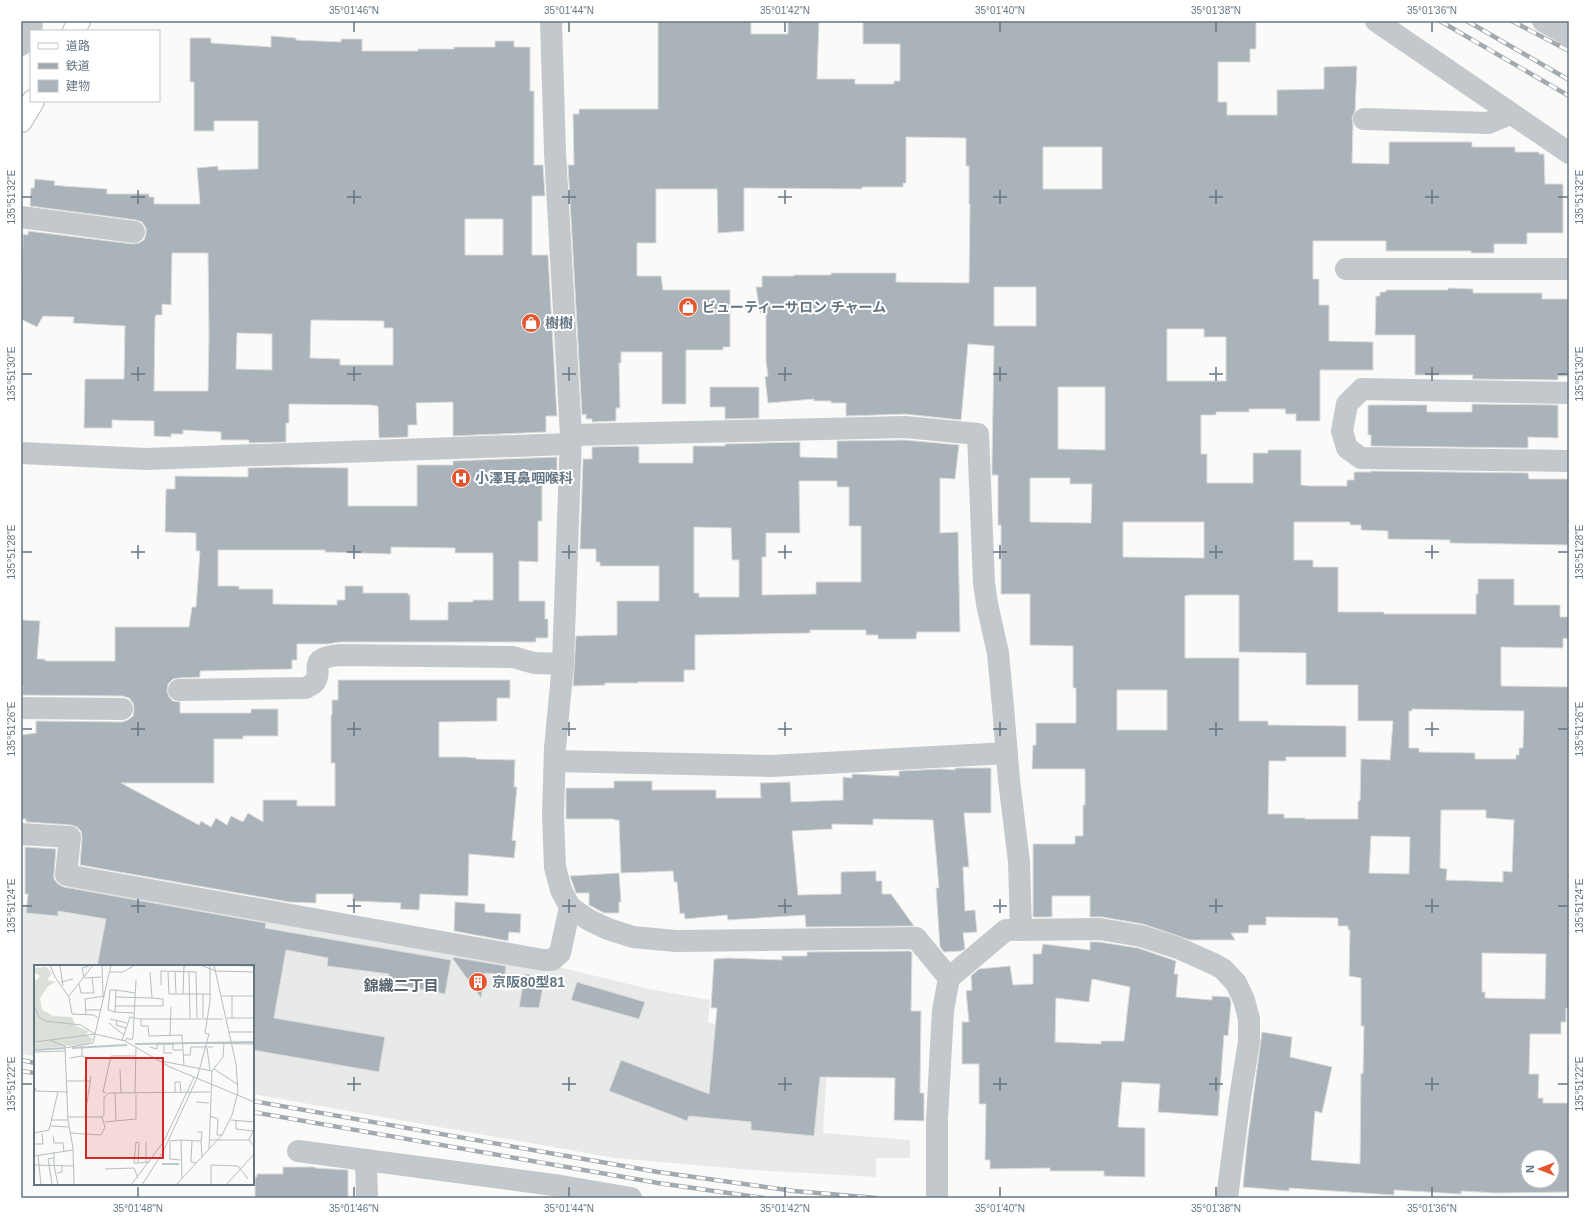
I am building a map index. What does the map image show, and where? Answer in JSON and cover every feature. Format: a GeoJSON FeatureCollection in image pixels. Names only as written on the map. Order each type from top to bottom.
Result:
{"type":"FeatureCollection","features":[{"type":"Feature","properties":{"kind":"main road"},"geometry":{"type":"LineString","coordinates":[[74,30],[79,21]]}},
{"type":"Feature","properties":{"kind":"main road"},"geometry":{"type":"LineString","coordinates":[[21,121],[32,102]]}},
{"type":"Feature","properties":{"kind":"street"},"geometry":{"type":"LineString","coordinates":[[551,21],[555,152],[570,440],[566,579],[553,815],[555,867],[561,890],[570,907],[589,920],[608,929],[640,938],[676,941],[916,938],[949,978]]}},
{"type":"Feature","properties":{"kind":"street"},"geometry":{"type":"LineString","coordinates":[[1376,21],[1569,153]]}},
{"type":"Feature","properties":{"kind":"street"},"geometry":{"type":"LineString","coordinates":[[1543,21],[1569,36]]}},
{"type":"Feature","properties":{"kind":"street"},"geometry":{"type":"LineString","coordinates":[[21,45],[30,34]]}},
{"type":"Feature","properties":{"kind":"street"},"geometry":{"type":"LineString","coordinates":[[1364,119],[1488,123],[1510,114]]}},
{"type":"Feature","properties":{"kind":"street"},"geometry":{"type":"LineString","coordinates":[[21,217],[134,232]]}},
{"type":"Feature","properties":{"kind":"street"},"geometry":{"type":"LineString","coordinates":[[1346,269],[1569,269]]}},
{"type":"Feature","properties":{"kind":"street"},"geometry":{"type":"LineString","coordinates":[[1569,393],[1362,389],[1347,404],[1342,431],[1347,448],[1361,458],[1569,461]]}},
{"type":"Feature","properties":{"kind":"street"},"geometry":{"type":"LineString","coordinates":[[21,453],[146,459],[905,427],[978,434],[984,583],[987,604],[998,652],[1019,862],[1021,930]]}},
{"type":"Feature","properties":{"kind":"street"},"geometry":{"type":"LineString","coordinates":[[179,690],[306,688],[314,684],[317,678],[317,667],[321,660],[327,656],[513,657],[534,663],[562,664]]}},
{"type":"Feature","properties":{"kind":"street"},"geometry":{"type":"LineString","coordinates":[[21,708],[122,709]]}},
{"type":"Feature","properties":{"kind":"street"},"geometry":{"type":"LineString","coordinates":[[555,761],[770,766],[1007,753]]}},
{"type":"Feature","properties":{"kind":"street"},"geometry":{"type":"LineString","coordinates":[[21,834],[70,837],[66,875],[543,960],[552,960],[560,953],[570,907]]}},
{"type":"Feature","properties":{"kind":"street"},"geometry":{"type":"LineString","coordinates":[[937,1198],[937,1120],[943,1010],[949,978],[1006,930],[1100,929],[1141,936],[1178,948],[1223,968],[1236,983],[1244,1000],[1249,1019],[1249,1041],[1227,1198]]}},
{"type":"Feature","properties":{"kind":"street"},"geometry":{"type":"LineString","coordinates":[[298,1150],[561,1186],[631,1198]]}},
{"type":"Feature","properties":{"kind":"street"},"geometry":{"type":"LineString","coordinates":[[366,1160],[367,1198]]}},
{"type":"Feature","properties":{"kind":"shaded area"},"geometry":{"type":"Polygon","coordinates":[[[68,884],[559,967],[649,989],[710,1000],[708,1023],[829,1036],[823,1133],[910,1140],[910,1158],[876,1158],[876,1177],[752,1170],[615,1158],[254,1094],[254,965],[34,965],[34,1056],[21,1054],[21,904],[64,910],[68,884]]]}},
{"type":"Feature","properties":{"kind":"building"},"geometry":{"type":"Polygon","coordinates":[[[658,21],[751,21],[751,34],[788,34],[788,21],[819,21],[817,79],[855,79],[855,84],[894,84],[894,81],[900,81],[900,44],[863,44],[863,21],[1256,21],[1256,49],[1250,49],[1250,62],[1218,62],[1218,102],[1227,102],[1227,115],[1277,115],[1277,90],[1324,89],[1324,67],[1357,66],[1355,111],[1352,118],[1352,163],[1389,164],[1389,142],[1472,142],[1472,147],[1515,147],[1515,152],[1539,152],[1539,154],[1544,154],[1545,184],[1563,184],[1563,233],[1527,233],[1527,244],[1494,244],[1494,253],[1471,253],[1471,251],[1386,251],[1386,241],[1313,241],[1313,279],[1319,279],[1319,305],[1329,305],[1329,341],[1373,342],[1373,370],[1320,370],[1320,421],[1296,421],[1296,414],[1286,414],[1285,409],[1249,409],[1249,412],[1216,412],[1216,415],[1201,415],[1201,454],[1207,454],[1207,483],[1253,483],[1253,453],[1268,453],[1268,450],[1301,450],[1301,485],[1310,486],[1347,486],[1347,480],[1354,480],[1354,472],[1371,471],[1528,473],[1529,479],[1569,479],[1569,545],[1450,543],[1450,540],[1388,539],[1388,531],[1361,530],[1361,525],[1350,525],[1350,522],[1294,522],[1294,560],[1313,560],[1313,567],[1338,567],[1338,612],[1384,612],[1384,614],[1476,614],[1478,579],[1514,579],[1514,605],[1560,605],[1560,617],[1569,617],[1569,639],[1563,638],[1563,648],[1501,647],[1501,686],[1569,687],[1569,1008],[1566,1008],[1566,1022],[1561,1022],[1561,1034],[1530,1034],[1529,1074],[1539,1074],[1538,1098],[1543,1098],[1543,1103],[1569,1103],[1569,1192],[1496,1193],[1461,1191],[1461,1194],[1394,1190],[1394,1195],[1289,1188],[1289,1191],[1243,1187],[1247,1144],[1262,1032],[1292,1037],[1290,1057],[1332,1067],[1322,1113],[1315,1111],[1311,1160],[1360,1164],[1361,1073],[1363,1074],[1364,1026],[1361,1026],[1361,978],[1349,976],[1350,930],[1348,930],[1348,926],[1338,926],[1338,918],[1266,917],[1266,925],[1249,925],[1248,933],[1231,933],[1235,940],[1190,940],[1143,924],[1102,917],[1090,917],[1090,896],[1052,896],[1052,917],[1033,917],[1033,844],[1075,844],[1075,836],[1083,836],[1085,769],[1032,769],[1033,745],[1036,745],[1036,723],[1076,723],[1076,688],[1073,688],[1073,646],[1030,645],[1030,594],[1001,594],[1001,525],[998,525],[998,475],[992,475],[994,346],[968,344],[961,420],[905,414],[846,416],[846,403],[814,401],[814,399],[768,403],[765,377],[768,376],[766,361],[766,313],[760,313],[756,287],[762,287],[762,276],[831,275],[831,273],[896,273],[896,282],[969,283],[970,204],[969,166],[966,166],[966,138],[906,137],[906,183],[903,183],[903,187],[862,187],[862,189],[744,188],[744,231],[718,233],[717,189],[656,189],[656,243],[637,243],[637,276],[661,276],[663,290],[730,290],[730,347],[723,347],[723,350],[686,350],[686,404],[662,404],[662,352],[621,352],[621,363],[619,363],[620,408],[616,408],[616,421],[592,422],[592,419],[586,419],[586,414],[582,415],[568,165],[574,165],[573,114],[579,114],[579,109],[658,109],[658,21]],[[1043,147],[1043,189],[1102,189],[1102,147],[1043,147]],[[994,287],[994,326],[1036,326],[1036,287],[994,287]],[[1167,329],[1167,381],[1226,381],[1226,337],[1204,337],[1204,329],[1167,329]],[[1058,387],[1058,449],[1105,450],[1105,387],[1058,387]],[[1030,478],[1030,522],[1091,523],[1092,484],[1070,484],[1070,478],[1030,478]],[[1123,522],[1123,557],[1204,558],[1204,522],[1123,522]],[[1239,595],[1185,596],[1185,658],[1239,658],[1239,721],[1268,721],[1268,725],[1346,726],[1346,757],[1286,757],[1286,761],[1269,761],[1268,814],[1284,814],[1284,818],[1358,819],[1361,759],[1390,760],[1393,721],[1358,721],[1358,685],[1306,685],[1306,653],[1239,652],[1239,595]],[[1117,690],[1117,730],[1167,730],[1167,690],[1117,690]],[[1412,709],[1412,711],[1409,711],[1409,748],[1419,748],[1419,752],[1475,753],[1475,759],[1516,759],[1516,755],[1519,755],[1519,748],[1523,748],[1524,711],[1412,709]],[[1441,810],[1440,868],[1447,869],[1446,880],[1503,882],[1503,871],[1512,872],[1514,820],[1486,818],[1486,810],[1441,810]],[[1371,836],[1369,873],[1409,874],[1410,837],[1371,836]],[[1482,953],[1482,992],[1485,992],[1485,998],[1545,999],[1546,954],[1482,953]]]}},
{"type":"Feature","properties":{"kind":"building"},"geometry":{"type":"Polygon","coordinates":[[[271,36],[296,38],[296,40],[341,42],[341,39],[362,39],[362,51],[418,51],[418,49],[454,49],[454,47],[495,47],[495,41],[514,41],[514,47],[530,47],[530,91],[534,91],[534,165],[543,165],[545,196],[532,196],[532,255],[548,255],[557,416],[546,416],[546,432],[453,436],[453,402],[416,403],[417,425],[408,425],[408,437],[379,438],[378,406],[370,405],[289,404],[289,423],[286,423],[286,442],[249,443],[249,440],[221,440],[221,432],[183,430],[183,434],[171,434],[171,437],[154,436],[154,421],[112,420],[112,428],[84,428],[85,379],[124,379],[125,326],[73,323],[74,317],[43,316],[37,327],[21,319],[23,234],[28,235],[28,231],[133,244],[144,240],[146,228],[142,222],[136,220],[30,206],[31,188],[34,188],[35,179],[55,181],[54,185],[107,189],[107,194],[149,194],[149,197],[154,197],[154,204],[200,204],[197,168],[218,166],[218,170],[258,169],[258,121],[214,121],[214,131],[194,131],[194,82],[190,82],[190,38],[211,38],[211,43],[271,47],[271,36]],[[465,219],[465,255],[503,255],[503,219],[465,219]],[[172,253],[171,305],[162,304],[162,315],[156,315],[155,318],[154,391],[208,391],[208,253],[172,253]],[[311,320],[310,358],[340,359],[340,365],[393,365],[393,328],[384,328],[384,321],[311,320]],[[237,333],[236,369],[272,370],[272,334],[237,333]]]}},
{"type":"Feature","properties":{"kind":"building"},"geometry":{"type":"Polygon","coordinates":[[[1448,288],[1473,289],[1473,293],[1542,293],[1542,299],[1569,299],[1569,376],[1558,376],[1558,380],[1472,379],[1473,375],[1415,375],[1415,335],[1375,335],[1376,296],[1380,296],[1380,292],[1386,292],[1386,290],[1448,290],[1448,288]]]}},
{"type":"Feature","properties":{"kind":"building"},"geometry":{"type":"Polygon","coordinates":[[[710,387],[759,387],[759,418],[725,419],[725,407],[710,407],[710,387]]]}},
{"type":"Feature","properties":{"kind":"building"},"geometry":{"type":"Polygon","coordinates":[[[1472,404],[1558,405],[1558,438],[1528,437],[1528,448],[1371,446],[1371,435],[1368,435],[1368,405],[1427,405],[1427,412],[1472,412],[1472,404]]]}},
{"type":"Feature","properties":{"kind":"building"},"geometry":{"type":"Polygon","coordinates":[[[905,440],[959,445],[955,479],[940,478],[940,533],[958,532],[960,632],[917,632],[916,639],[878,639],[878,635],[866,635],[866,630],[810,630],[810,633],[695,635],[695,670],[684,670],[684,682],[605,683],[605,685],[573,686],[576,636],[617,635],[617,601],[659,601],[659,566],[600,566],[600,562],[596,562],[596,549],[580,549],[583,459],[592,459],[592,447],[639,447],[639,463],[693,463],[693,446],[725,446],[725,444],[800,442],[800,457],[837,458],[837,441],[905,440]],[[799,481],[800,533],[766,533],[766,557],[762,557],[762,595],[816,594],[816,582],[861,582],[861,526],[849,526],[849,487],[837,487],[837,481],[799,481]],[[694,527],[694,593],[699,593],[699,597],[739,597],[739,560],[732,560],[731,528],[694,527]]]}},
{"type":"Feature","properties":{"kind":"building"},"geometry":{"type":"Polygon","coordinates":[[[557,457],[557,473],[542,473],[542,521],[538,521],[538,562],[519,561],[519,601],[545,601],[545,619],[548,619],[548,638],[536,638],[536,642],[340,642],[327,644],[297,644],[297,660],[292,660],[292,669],[200,671],[200,677],[173,679],[168,684],[167,691],[169,697],[173,701],[180,702],[180,713],[251,713],[251,709],[278,709],[278,736],[243,736],[243,739],[214,739],[214,783],[121,783],[199,825],[201,821],[211,827],[216,818],[227,825],[231,816],[243,822],[248,813],[263,822],[263,800],[297,800],[297,806],[335,806],[335,763],[331,763],[331,715],[332,700],[338,700],[338,680],[510,680],[510,698],[497,698],[497,721],[439,722],[439,757],[515,760],[514,787],[517,787],[512,840],[516,841],[514,858],[469,854],[468,896],[420,894],[419,910],[400,909],[401,903],[353,901],[353,894],[316,894],[316,903],[289,902],[80,865],[82,838],[81,831],[77,827],[71,825],[26,822],[26,819],[21,819],[21,735],[36,733],[36,721],[122,722],[133,716],[134,709],[133,703],[129,698],[122,696],[22,695],[21,620],[40,621],[37,659],[45,659],[45,661],[115,661],[115,627],[189,627],[192,607],[196,607],[200,551],[196,551],[196,533],[165,532],[166,489],[175,489],[175,476],[248,477],[248,468],[348,468],[348,506],[417,506],[417,465],[453,465],[453,461],[557,457]],[[391,547],[391,554],[325,552],[325,550],[218,550],[218,586],[239,586],[239,589],[273,589],[273,604],[337,605],[337,600],[345,600],[345,586],[363,586],[363,593],[408,593],[408,595],[410,595],[410,620],[448,620],[448,602],[493,600],[493,553],[455,553],[455,548],[391,547]]]}},
{"type":"Feature","properties":{"kind":"building"},"geometry":{"type":"Polygon","coordinates":[[[955,768],[991,768],[991,813],[964,813],[969,867],[963,867],[965,911],[975,910],[977,932],[963,933],[965,949],[961,951],[944,952],[940,947],[936,888],[939,888],[933,820],[873,819],[873,825],[832,824],[832,829],[792,831],[798,895],[841,894],[841,872],[876,871],[876,881],[882,881],[882,894],[891,894],[914,926],[806,927],[805,915],[728,920],[727,915],[685,919],[684,913],[680,914],[677,882],[674,882],[673,871],[621,873],[619,820],[566,819],[566,788],[614,788],[614,781],[652,781],[652,790],[716,790],[716,798],[761,798],[760,783],[790,782],[791,802],[843,800],[843,777],[852,778],[852,774],[899,776],[899,771],[941,769],[955,770],[955,768]]]}},
{"type":"Feature","properties":{"kind":"building"},"geometry":{"type":"Polygon","coordinates":[[[25,847],[56,849],[54,879],[58,884],[64,887],[266,923],[265,928],[451,960],[445,994],[387,983],[389,974],[327,966],[328,958],[286,950],[274,1018],[385,1037],[379,1072],[254,1050],[254,965],[97,965],[106,919],[58,911],[58,916],[26,913],[28,894],[25,894],[25,847]]]}},
{"type":"Feature","properties":{"kind":"building"},"geometry":{"type":"Polygon","coordinates":[[[619,873],[621,902],[619,902],[619,913],[604,913],[589,905],[589,893],[576,893],[570,876],[619,873]]]}},
{"type":"Feature","properties":{"kind":"building"},"geometry":{"type":"Polygon","coordinates":[[[455,902],[485,904],[485,912],[521,914],[520,933],[509,932],[508,941],[454,931],[455,902]]]}},
{"type":"Feature","properties":{"kind":"building"},"geometry":{"type":"Polygon","coordinates":[[[1090,942],[1138,948],[1176,961],[1174,974],[1178,974],[1176,997],[1212,1000],[1212,996],[1229,997],[1231,1002],[1228,1036],[1224,1035],[1218,1116],[1158,1112],[1160,1084],[1122,1082],[1118,1127],[1145,1128],[1145,1177],[1104,1176],[1104,1171],[1050,1171],[1050,1168],[990,1169],[990,1160],[985,1160],[986,1104],[979,1104],[979,1064],[962,1064],[962,1022],[969,1022],[966,991],[972,990],[971,976],[979,969],[1010,966],[1013,985],[1033,984],[1033,954],[1041,954],[1043,944],[1090,950],[1090,942]],[[1092,979],[1089,1002],[1056,998],[1055,1042],[1101,1044],[1101,1041],[1124,1041],[1130,987],[1092,979]]]}},
{"type":"Feature","properties":{"kind":"building"},"geometry":{"type":"Polygon","coordinates":[[[910,951],[912,953],[911,1011],[921,1011],[920,1093],[924,1093],[924,1121],[894,1120],[895,1078],[820,1077],[814,1136],[751,1130],[751,1122],[689,1116],[687,1121],[609,1091],[621,1060],[709,1094],[717,1008],[711,1008],[714,959],[728,958],[782,960],[782,956],[807,956],[807,952],[910,951]]]}},
{"type":"Feature","properties":{"kind":"building"},"geometry":{"type":"Polygon","coordinates":[[[453,957],[506,966],[505,975],[485,973],[481,998],[453,957]]]}},
{"type":"Feature","properties":{"kind":"building"},"geometry":{"type":"Polygon","coordinates":[[[525,974],[545,977],[539,1008],[519,1007],[525,974]]]}},
{"type":"Feature","properties":{"kind":"building"},"geometry":{"type":"Polygon","coordinates":[[[577,982],[645,1002],[639,1019],[571,1000],[577,982]]]}},
{"type":"Feature","properties":{"kind":"building"},"geometry":{"type":"Polygon","coordinates":[[[283,1167],[315,1167],[348,1170],[348,1198],[255,1198],[255,1177],[257,1177],[257,1174],[283,1174],[283,1167]]]}},
{"type":"Feature","properties":{"kind":"railway"},"geometry":{"type":"LineString","coordinates":[[1440,21],[1569,96]]}},
{"type":"Feature","properties":{"kind":"railway"},"geometry":{"type":"LineString","coordinates":[[1467,21],[1569,80]]}},
{"type":"Feature","properties":{"kind":"railway"},"geometry":{"type":"LineString","coordinates":[[1512,21],[1569,51]]}},
{"type":"Feature","properties":{"kind":"railway"},"geometry":{"type":"LineString","coordinates":[[21,1060],[34,1063]]}},
{"type":"Feature","properties":{"kind":"railway"},"geometry":{"type":"LineString","coordinates":[[21,1071],[34,1073]]}},
{"type":"Feature","properties":{"kind":"railway"},"geometry":{"type":"LineString","coordinates":[[254,1101],[658,1172],[794,1191],[876,1198]]}},
{"type":"Feature","properties":{"kind":"railway"},"geometry":{"type":"LineString","coordinates":[[254,1112],[658,1183],[764,1198]]}},
{"type":"Feature","properties":{"kind":"place","name":"ビューティーサロン チャーム"},"geometry":{"type":"Point","coordinates":[688,307]}},
{"type":"Feature","properties":{"kind":"place","name":"樹樹"},"geometry":{"type":"Point","coordinates":[531,323]}},
{"type":"Feature","properties":{"kind":"place","name":"小澤耳鼻咽喉科"},"geometry":{"type":"Point","coordinates":[461,478]}},
{"type":"Feature","properties":{"kind":"place","name":"京阪80型81"},"geometry":{"type":"Point","coordinates":[478,982]}},
{"type":"Feature","properties":{"kind":"district","name":"錦織二丁目"},"geometry":{"type":"Point","coordinates":[401,985]}}]}
